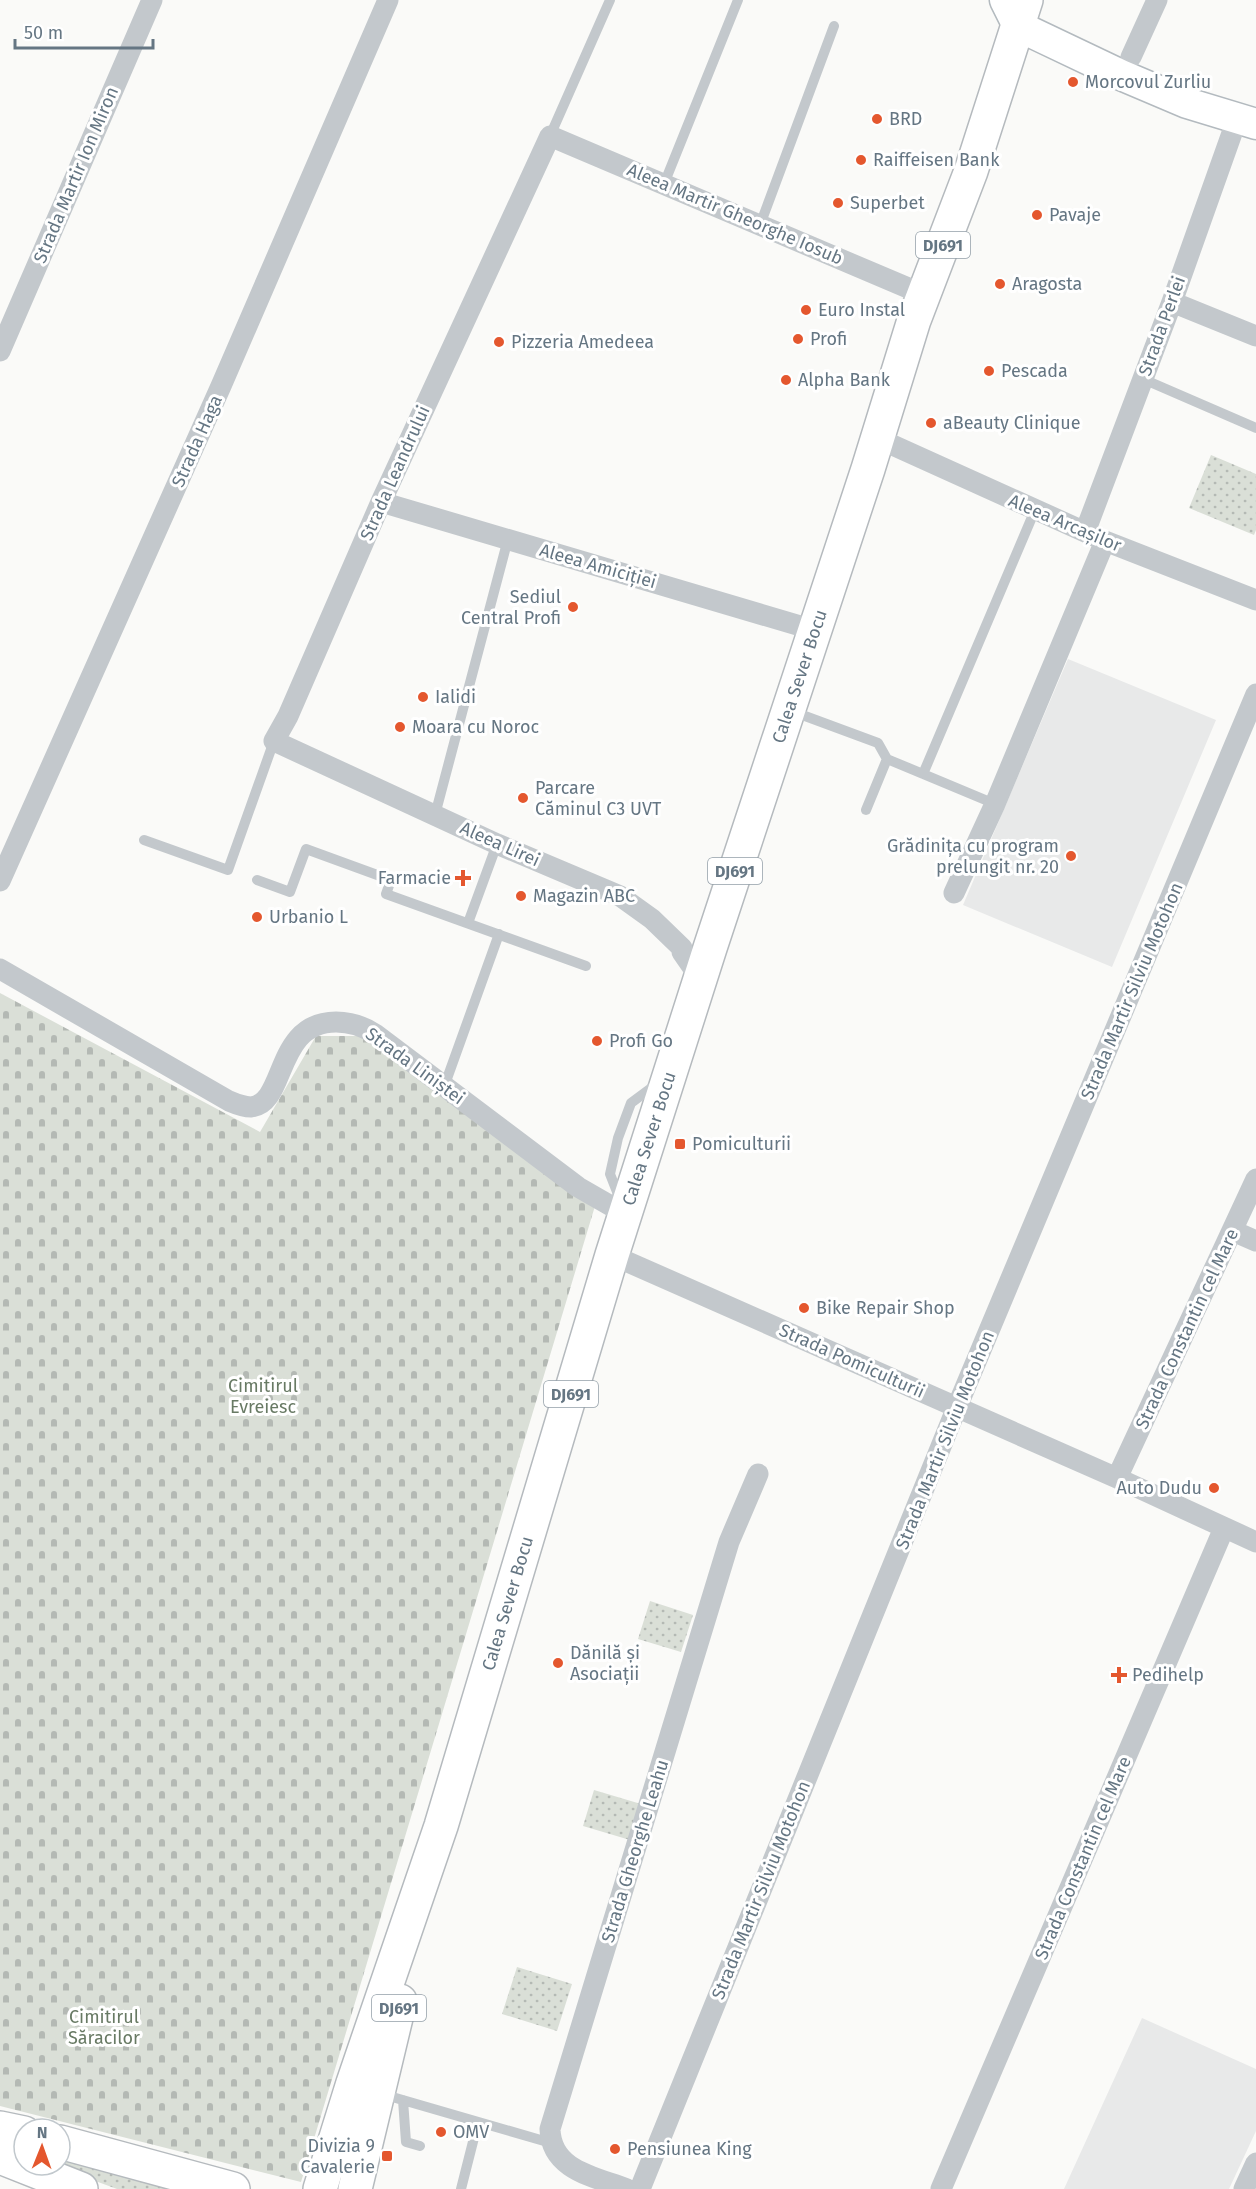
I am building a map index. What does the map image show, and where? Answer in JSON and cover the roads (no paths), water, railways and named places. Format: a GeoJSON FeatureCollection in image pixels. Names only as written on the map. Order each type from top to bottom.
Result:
{"type":"FeatureCollection","features":[{"type":"Feature","properties":{"kind":"main road"},"geometry":{"type":"LineString","coordinates":[[1014,6],[1193,85],[1250,122]]}},
{"type":"Feature","properties":{"kind":"main road"},"geometry":{"type":"LineString","coordinates":[[1014,6],[1121,75],[1187,103],[1250,122]]}},
{"type":"Feature","properties":{"kind":"main road","name":"Calea Sever Bocu"},"geometry":{"type":"LineString","coordinates":[[320,2189],[356,2072],[441,1826],[612,1255],[877,438],[917,306],[950,165],[1014,6]]}},
{"type":"Feature","properties":{"kind":"main road","name":"Calea Sever Bocu"},"geometry":{"type":"LineString","coordinates":[[355,2189],[391,2097],[441,1826]]}},
{"type":"Feature","properties":{"kind":"main road"},"geometry":{"type":"LineString","coordinates":[[72,2145],[233,2189]]}},
{"type":"Feature","properties":{"kind":"main road"},"geometry":{"type":"LineString","coordinates":[[0,2157],[81,2189]]}},
{"type":"Feature","properties":{"kind":"street","name":"Strada Martir Ion Miron"},"geometry":{"type":"LineString","coordinates":[[0,351],[152,0]]}},
{"type":"Feature","properties":{"kind":"street","name":"Strada Haga"},"geometry":{"type":"LineString","coordinates":[[0,881],[221,386],[388,0]]}},
{"type":"Feature","properties":{"kind":"street"},"geometry":{"type":"LineString","coordinates":[[1131,57],[1157,0]]}},
{"type":"Feature","properties":{"kind":"street","name":"Strada Perlei"},"geometry":{"type":"LineString","coordinates":[[1084,532],[1172,302],[1250,122]]}},
{"type":"Feature","properties":{"kind":"street","name":"Aleea Martir Gheorghe Iosub"},"geometry":{"type":"LineString","coordinates":[[550,136],[760,225],[917,306]]}},
{"type":"Feature","properties":{"kind":"street","name":"Strada Leandrului"},"geometry":{"type":"LineString","coordinates":[[274,741],[288,716],[381,502],[550,136]]}},
{"type":"Feature","properties":{"kind":"street"},"geometry":{"type":"LineString","coordinates":[[1172,302],[1256,336]]}},
{"type":"Feature","properties":{"kind":"street","name":"Aleea Arcașilor"},"geometry":{"type":"LineString","coordinates":[[877,438],[1105,541],[1256,600]]}},
{"type":"Feature","properties":{"kind":"street","name":"Aleea Amiciției"},"geometry":{"type":"LineString","coordinates":[[381,502],[814,630]]}},
{"type":"Feature","properties":{"kind":"street"},"geometry":{"type":"LineString","coordinates":[[954,893],[995,804],[1105,541]]}},
{"type":"Feature","properties":{"kind":"street","name":"Strada Martir Silviu Motohon"},"geometry":{"type":"LineString","coordinates":[[640,2189],[957,1407],[1256,693]]}},
{"type":"Feature","properties":{"kind":"street","name":"Aleea Lirei"},"geometry":{"type":"LineString","coordinates":[[274,741],[497,844],[620,896],[652,919],[682,948],[682,952],[700,978]]}},
{"type":"Feature","properties":{"kind":"street","name":"Strada Liniștei"},"geometry":{"type":"LineString","coordinates":[[0,969],[187,1077],[239,1105],[249,1107],[257,1105],[267,1097],[294,1042],[302,1032],[326,1022],[344,1022],[367,1028],[578,1187],[625,1214]]}},
{"type":"Feature","properties":{"kind":"street","name":"Strada Constantin cel Mare"},"geometry":{"type":"LineString","coordinates":[[1117,1478],[1256,1179]]}},
{"type":"Feature","properties":{"kind":"street"},"geometry":{"type":"LineString","coordinates":[[1233,1231],[1256,1241]]}},
{"type":"Feature","properties":{"kind":"street","name":"Strada Pomiculturii"},"geometry":{"type":"LineString","coordinates":[[612,1255],[1117,1478],[1256,1542]]}},
{"type":"Feature","properties":{"kind":"street","name":"Strada Gheorghe Leahu"},"geometry":{"type":"LineString","coordinates":[[550,2143],[550,2130],[729,1542],[758,1474]]}},
{"type":"Feature","properties":{"kind":"street","name":"Strada Constantin cel Mare"},"geometry":{"type":"LineString","coordinates":[[941,2189],[1224,1528]]}},
{"type":"Feature","properties":{"kind":"street"},"geometry":{"type":"LineString","coordinates":[[550,2143],[559,2157],[572,2168],[627,2189]]}},
{"type":"Feature","properties":{"kind":"street"},"geometry":{"type":"LineString","coordinates":[[1244,2189],[1256,2163]]}},
{"type":"Feature","properties":{"kind":"lane","name":"Strada Leandrului"},"geometry":{"type":"LineString","coordinates":[[550,136],[610,0]]}},
{"type":"Feature","properties":{"kind":"lane"},"geometry":{"type":"LineString","coordinates":[[664,184],[738,0]]}},
{"type":"Feature","properties":{"kind":"lane"},"geometry":{"type":"LineString","coordinates":[[760,225],[834,26]]}},
{"type":"Feature","properties":{"kind":"lane"},"geometry":{"type":"LineString","coordinates":[[1143,379],[1256,428]]}},
{"type":"Feature","properties":{"kind":"lane"},"geometry":{"type":"LineString","coordinates":[[923,774],[1035,510]]}},
{"type":"Feature","properties":{"kind":"lane"},"geometry":{"type":"LineString","coordinates":[[435,815],[508,539]]}},
{"type":"Feature","properties":{"kind":"lane"},"geometry":{"type":"LineString","coordinates":[[805,716],[878,743],[887,759],[995,804]]}},
{"type":"Feature","properties":{"kind":"lane","name":"Strada Leandrului"},"geometry":{"type":"LineString","coordinates":[[144,840],[228,870],[274,741]]}},
{"type":"Feature","properties":{"kind":"lane"},"geometry":{"type":"LineString","coordinates":[[866,810],[887,759]]}},
{"type":"Feature","properties":{"kind":"lane"},"geometry":{"type":"LineString","coordinates":[[468,923],[497,844]]}},
{"type":"Feature","properties":{"kind":"lane"},"geometry":{"type":"LineString","coordinates":[[257,880],[291,892],[306,849],[391,879],[386,894],[586,966]]}},
{"type":"Feature","properties":{"kind":"lane"},"geometry":{"type":"LineString","coordinates":[[444,1087],[499,934]]}},
{"type":"Feature","properties":{"kind":"lane"},"geometry":{"type":"LineString","coordinates":[[391,2097],[550,2143]]}},
{"type":"Feature","properties":{"kind":"lane"},"geometry":{"type":"LineString","coordinates":[[391,2097],[406,2142],[420,2146]]}},
{"type":"Feature","properties":{"kind":"lane"},"geometry":{"type":"LineString","coordinates":[[461,2189],[478,2122]]}},
{"type":"Feature","properties":{"kind":"place","name":"Morcovul Zurliu"},"geometry":{"type":"Point","coordinates":[1073,82]}},
{"type":"Feature","properties":{"kind":"place","name":"BRD"},"geometry":{"type":"Point","coordinates":[877,119]}},
{"type":"Feature","properties":{"kind":"place","name":"Raiffeisen Bank"},"geometry":{"type":"Point","coordinates":[861,160]}},
{"type":"Feature","properties":{"kind":"place","name":"Superbet"},"geometry":{"type":"Point","coordinates":[838,203]}},
{"type":"Feature","properties":{"kind":"place","name":"Pavaje"},"geometry":{"type":"Point","coordinates":[1037,215]}},
{"type":"Feature","properties":{"kind":"place","name":"Aragosta"},"geometry":{"type":"Point","coordinates":[1000,284]}},
{"type":"Feature","properties":{"kind":"place","name":"Euro Instal"},"geometry":{"type":"Point","coordinates":[806,310]}},
{"type":"Feature","properties":{"kind":"place","name":"Profi"},"geometry":{"type":"Point","coordinates":[798,339]}},
{"type":"Feature","properties":{"kind":"place","name":"Pizzeria Amedeea"},"geometry":{"type":"Point","coordinates":[499,342]}},
{"type":"Feature","properties":{"kind":"place","name":"Pescada"},"geometry":{"type":"Point","coordinates":[989,371]}},
{"type":"Feature","properties":{"kind":"place","name":"Alpha Bank"},"geometry":{"type":"Point","coordinates":[786,380]}},
{"type":"Feature","properties":{"kind":"place","name":"aBeauty Clinique"},"geometry":{"type":"Point","coordinates":[931,423]}},
{"type":"Feature","properties":{"kind":"place","name":"Sediul Central Profi"},"geometry":{"type":"Point","coordinates":[573,607]}},
{"type":"Feature","properties":{"kind":"place","name":"Ialidi"},"geometry":{"type":"Point","coordinates":[423,697]}},
{"type":"Feature","properties":{"kind":"place","name":"Moara cu Noroc"},"geometry":{"type":"Point","coordinates":[400,727]}},
{"type":"Feature","properties":{"kind":"place","name":"Parcare Căminul C3 UVT"},"geometry":{"type":"Point","coordinates":[523,798]}},
{"type":"Feature","properties":{"kind":"place","name":"Grădinița cu program prelungit nr. 20"},"geometry":{"type":"Point","coordinates":[1071,856]}},
{"type":"Feature","properties":{"kind":"place","name":"Farmacie"},"geometry":{"type":"Point","coordinates":[463,878]}},
{"type":"Feature","properties":{"kind":"place","name":"Magazin ABC"},"geometry":{"type":"Point","coordinates":[521,896]}},
{"type":"Feature","properties":{"kind":"place","name":"Urbanio L"},"geometry":{"type":"Point","coordinates":[257,917]}},
{"type":"Feature","properties":{"kind":"place","name":"Profi Go"},"geometry":{"type":"Point","coordinates":[597,1041]}},
{"type":"Feature","properties":{"kind":"place","name":"Pomiculturii"},"geometry":{"type":"Point","coordinates":[680,1144]}},
{"type":"Feature","properties":{"kind":"place","name":"Bike Repair Shop"},"geometry":{"type":"Point","coordinates":[804,1308]}},
{"type":"Feature","properties":{"kind":"place","name":"Auto Dudu"},"geometry":{"type":"Point","coordinates":[1214,1488]}},
{"type":"Feature","properties":{"kind":"place","name":"Dănilă și Asociații"},"geometry":{"type":"Point","coordinates":[558,1663]}},
{"type":"Feature","properties":{"kind":"place","name":"Pedihelp"},"geometry":{"type":"Point","coordinates":[1119,1675]}},
{"type":"Feature","properties":{"kind":"place","name":"OMV"},"geometry":{"type":"Point","coordinates":[441,2132]}},
{"type":"Feature","properties":{"kind":"place","name":"Pensiunea King"},"geometry":{"type":"Point","coordinates":[615,2149]}},
{"type":"Feature","properties":{"kind":"place","name":"Divizia 9 Cavalerie"},"geometry":{"type":"Point","coordinates":[387,2156]}},
{"type":"Feature","properties":{"kind":"park label","name":"Cimitirul Evreiesc"},"geometry":{"type":"Point","coordinates":[263,1396]}},
{"type":"Feature","properties":{"kind":"park label","name":"Cimitirul Săracilor"},"geometry":{"type":"Point","coordinates":[104,2027]}}]}
